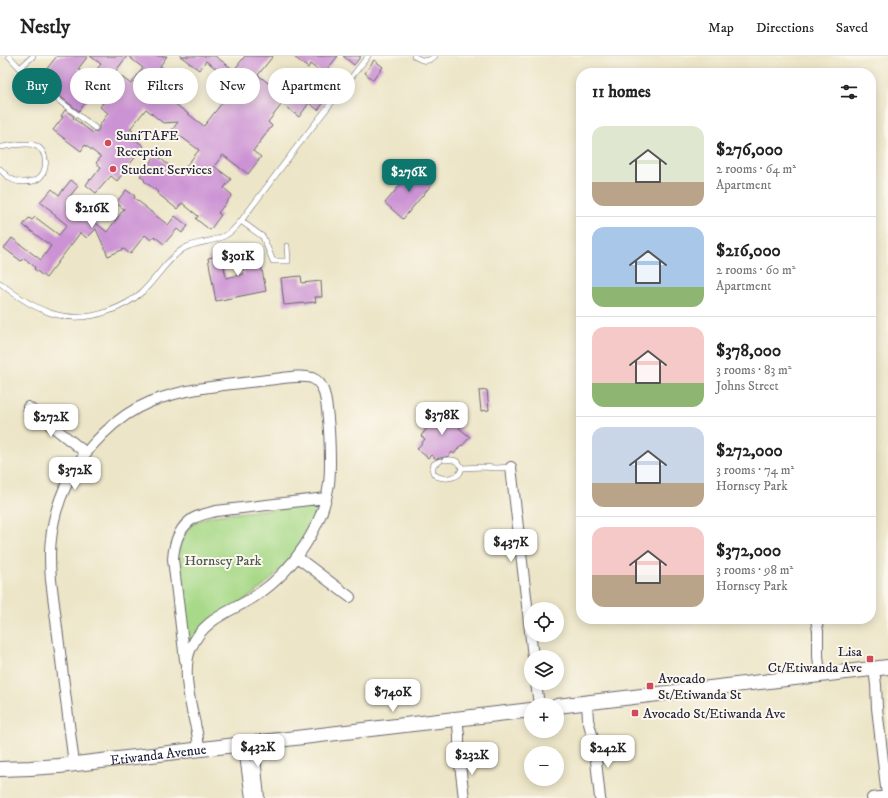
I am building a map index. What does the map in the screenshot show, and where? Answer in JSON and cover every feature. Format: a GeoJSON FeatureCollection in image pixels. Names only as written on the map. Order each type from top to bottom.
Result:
{"type":"FeatureCollection","features":[{"type":"Feature","properties":{"kind":"street"},"geometry":{"type":"LineString","coordinates":[[74,764],[51,580],[50,553],[53,521],[59,501],[75,467],[102,435],[116,422],[148,403],[168,396],[201,388],[294,377],[308,377],[317,380],[325,397],[330,449],[329,479],[326,498],[315,528],[297,557],[267,588],[244,604],[216,618],[208,624],[191,647],[186,669]]}},
{"type":"Feature","properties":{"kind":"street"},"geometry":{"type":"LineString","coordinates":[[28,407],[86,453]]}},
{"type":"Feature","properties":{"kind":"street"},"geometry":{"type":"LineString","coordinates":[[510,467],[532,650]]}},
{"type":"Feature","properties":{"kind":"street"},"geometry":{"type":"LineString","coordinates":[[196,749],[196,730],[191,709],[174,559],[176,539],[188,523],[194,518],[203,514],[216,511],[326,498]]}},
{"type":"Feature","properties":{"kind":"street"},"geometry":{"type":"LineString","coordinates":[[297,557],[350,597]]}},
{"type":"Feature","properties":{"kind":"street"},"geometry":{"type":"LineString","coordinates":[[817,624],[824,674]]}},
{"type":"Feature","properties":{"kind":"street"},"geometry":{"type":"LineString","coordinates":[[564,705],[877,668],[877,708],[888,796],[872,798]]}},
{"type":"Feature","properties":{"kind":"street"},"geometry":{"type":"LineString","coordinates":[[589,702],[594,719],[594,742],[600,798]]}},
{"type":"Feature","properties":{"kind":"street","name":"Etiwanda Avenue"},"geometry":{"type":"LineString","coordinates":[[0,769],[74,764],[524,711]]}},
{"type":"Feature","properties":{"kind":"street"},"geometry":{"type":"LineString","coordinates":[[454,719],[459,735],[459,756],[464,798]]}},
{"type":"Feature","properties":{"kind":"street"},"geometry":{"type":"LineString","coordinates":[[257,742],[256,772],[259,798]]}},
{"type":"Feature","properties":{"kind":"street"},"geometry":{"type":"LineString","coordinates":[[241,744],[245,756],[251,798]]}},
{"type":"Feature","properties":{"kind":"lane"},"geometry":{"type":"LineString","coordinates":[[9,56],[20,68],[33,56]]}},
{"type":"Feature","properties":{"kind":"lane"},"geometry":{"type":"LineString","coordinates":[[0,283],[22,300],[35,307],[46,312],[71,317],[94,316],[113,310],[133,299],[147,287],[167,263],[184,249],[192,245],[221,238],[233,231],[368,56]]}},
{"type":"Feature","properties":{"kind":"lane"},"geometry":{"type":"LineString","coordinates":[[414,56],[425,61],[430,60],[434,56]]}},
{"type":"Feature","properties":{"kind":"lane"},"geometry":{"type":"LineString","coordinates":[[62,103],[95,128]]}},
{"type":"Feature","properties":{"kind":"lane"},"geometry":{"type":"LineString","coordinates":[[0,147],[22,144],[35,145],[43,152],[46,161],[46,167],[43,173],[36,180],[32,181],[21,182],[12,180],[0,169]]}},
{"type":"Feature","properties":{"kind":"lane"},"geometry":{"type":"LineString","coordinates":[[241,220],[263,237],[273,261],[288,261],[286,246]]}},
{"type":"Feature","properties":{"kind":"lane"},"geometry":{"type":"LineString","coordinates":[[452,459],[459,463],[462,468],[460,473],[455,476],[439,478],[434,475],[432,469],[434,464],[452,459]]}},
{"type":"Feature","properties":{"kind":"lane"},"geometry":{"type":"LineString","coordinates":[[462,468],[510,467]]}},
{"type":"Feature","properties":{"kind":"green space","name":"Hornsey Park"},"geometry":{"type":"Polygon","coordinates":[[[315,504],[318,510],[310,529],[289,561],[265,585],[190,640],[188,639],[178,560],[179,549],[188,529],[202,519],[212,516],[315,504]]]}},
{"type":"Feature","properties":{"kind":"building"},"geometry":{"type":"Polygon","coordinates":[[[57,56],[88,56],[79,68],[70,68],[70,104],[84,104],[79,111],[62,98],[62,68],[47,68],[57,56]]]}},
{"type":"Feature","properties":{"kind":"building"},"geometry":{"type":"Polygon","coordinates":[[[90,56],[127,56],[118,68],[98,68],[101,64],[90,56]]]}},
{"type":"Feature","properties":{"kind":"building"},"geometry":{"type":"Polygon","coordinates":[[[128,56],[167,56],[160,66],[163,68],[143,68],[128,56]]]}},
{"type":"Feature","properties":{"kind":"building"},"geometry":{"type":"Polygon","coordinates":[[[180,56],[215,56],[231,68],[215,68],[206,61],[199,70],[180,56]]]}},
{"type":"Feature","properties":{"kind":"building"},"geometry":{"type":"Polygon","coordinates":[[[245,56],[273,56],[260,72],[260,68],[236,68],[245,56]]]}},
{"type":"Feature","properties":{"kind":"building"},"geometry":{"type":"Polygon","coordinates":[[[293,56],[338,56],[328,68],[315,68],[310,64],[308,68],[293,56]]]}},
{"type":"Feature","properties":{"kind":"building"},"geometry":{"type":"Polygon","coordinates":[[[343,56],[361,56],[354,65],[343,56]]]}},
{"type":"Feature","properties":{"kind":"building"},"geometry":{"type":"Polygon","coordinates":[[[374,60],[383,67],[373,80],[365,73],[374,60]]]}},
{"type":"Feature","properties":{"kind":"building"},"geometry":{"type":"Polygon","coordinates":[[[260,77],[268,83],[268,104],[282,104],[268,122],[272,126],[253,151],[261,157],[248,174],[223,155],[214,166],[231,179],[224,188],[232,195],[218,213],[221,215],[210,230],[196,219],[198,216],[182,203],[177,209],[157,193],[158,192],[140,176],[156,155],[180,174],[199,150],[172,130],[178,122],[163,123],[146,109],[130,129],[133,131],[129,135],[144,146],[117,181],[111,176],[96,193],[86,185],[101,167],[96,163],[101,157],[85,145],[81,151],[53,130],[63,117],[61,116],[65,110],[93,133],[98,131],[99,126],[108,113],[100,107],[102,104],[125,104],[125,80],[131,84],[133,81],[133,104],[175,104],[204,126],[221,104],[260,104],[260,77]]]}},
{"type":"Feature","properties":{"kind":"building"},"geometry":{"type":"Polygon","coordinates":[[[282,104],[308,104],[299,117],[282,104]]]}},
{"type":"Feature","properties":{"kind":"building"},"geometry":{"type":"Polygon","coordinates":[[[310,104],[323,104],[318,110],[310,104]]]}},
{"type":"Feature","properties":{"kind":"building"},"geometry":{"type":"Polygon","coordinates":[[[415,167],[433,183],[403,219],[385,203],[415,167]]]}},
{"type":"Feature","properties":{"kind":"building"},"geometry":{"type":"Polygon","coordinates":[[[71,180],[78,186],[67,200],[107,232],[124,209],[116,203],[126,190],[168,225],[175,216],[188,226],[182,233],[177,229],[164,244],[154,236],[151,240],[145,235],[130,254],[124,249],[108,256],[96,229],[87,238],[80,233],[46,278],[34,269],[35,267],[24,258],[21,261],[4,248],[12,238],[41,260],[51,246],[23,225],[29,218],[32,220],[35,217],[59,235],[67,225],[40,202],[52,189],[59,195],[71,180]]]}},
{"type":"Feature","properties":{"kind":"building"},"geometry":{"type":"Polygon","coordinates":[[[258,249],[266,291],[216,301],[208,258],[222,255],[226,278],[244,274],[239,253],[258,249]]]}},
{"type":"Feature","properties":{"kind":"building"},"geometry":{"type":"Polygon","coordinates":[[[301,276],[302,283],[321,281],[322,297],[315,297],[316,302],[284,305],[281,278],[301,276]]]}},
{"type":"Feature","properties":{"kind":"building"},"geometry":{"type":"Polygon","coordinates":[[[487,390],[489,410],[481,411],[479,391],[487,390]]]}},
{"type":"Feature","properties":{"kind":"building"},"geometry":{"type":"Polygon","coordinates":[[[450,403],[451,411],[442,412],[470,437],[454,454],[452,452],[449,456],[436,459],[431,455],[428,458],[417,449],[425,439],[421,436],[439,412],[438,404],[450,403]]]}},
{"type":"Feature","properties":{"kind":"place","name":"SuniTAFE Reception"},"geometry":{"type":"Point","coordinates":[108,143]}},
{"type":"Feature","properties":{"kind":"place","name":"Student Services"},"geometry":{"type":"Point","coordinates":[113,169]}},
{"type":"Feature","properties":{"kind":"place","name":"Lisa Ct/Etiwanda Ave"},"geometry":{"type":"Point","coordinates":[870,659]}},
{"type":"Feature","properties":{"kind":"place","name":"Avocado St/Etiwanda St"},"geometry":{"type":"Point","coordinates":[650,686]}},
{"type":"Feature","properties":{"kind":"place","name":"Avocado St/Etiwanda Ave"},"geometry":{"type":"Point","coordinates":[635,713]}}]}
